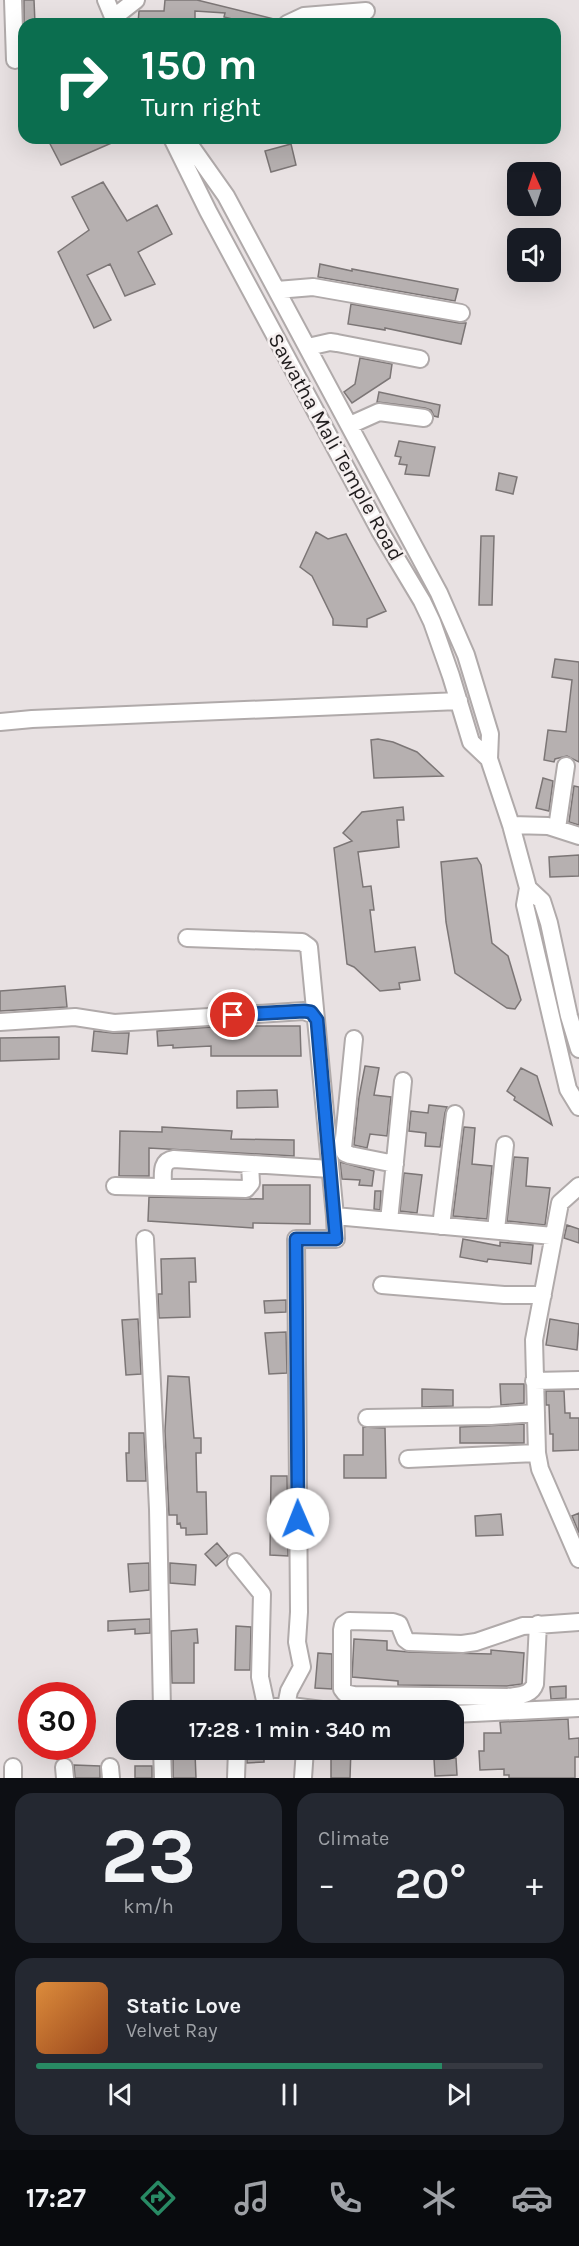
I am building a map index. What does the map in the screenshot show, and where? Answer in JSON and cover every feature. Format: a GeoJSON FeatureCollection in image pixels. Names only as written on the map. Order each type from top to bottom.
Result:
{"type":"FeatureCollection","features":[{"type":"Feature","properties":{"kind":"street"},"geometry":{"type":"LineString","coordinates":[[13,0],[15,60]]}},
{"type":"Feature","properties":{"kind":"street"},"geometry":{"type":"LineString","coordinates":[[106,0],[114,18]]}},
{"type":"Feature","properties":{"kind":"street"},"geometry":{"type":"LineString","coordinates":[[120,18],[136,0]]}},
{"type":"Feature","properties":{"kind":"street"},"geometry":{"type":"LineString","coordinates":[[300,18],[366,11]]}},
{"type":"Feature","properties":{"kind":"street","name":"Sawatha Mali Temple Road"},"geometry":{"type":"LineString","coordinates":[[175,144],[208,211],[364,501],[422,601],[432,622],[471,742],[489,759]]}},
{"type":"Feature","properties":{"kind":"street","name":"Sawatha Mali Temple Road"},"geometry":{"type":"LineString","coordinates":[[189,144],[226,196],[308,347],[440,593],[466,655],[490,734],[489,759],[511,825],[528,888],[525,905],[568,1089],[579,1107]]}},
{"type":"Feature","properties":{"kind":"street"},"geometry":{"type":"LineString","coordinates":[[277,290],[313,287],[461,313]]}},
{"type":"Feature","properties":{"kind":"street"},"geometry":{"type":"LineString","coordinates":[[308,347],[337,343],[420,359]]}},
{"type":"Feature","properties":{"kind":"street"},"geometry":{"type":"LineString","coordinates":[[350,425],[379,412],[424,418]]}},
{"type":"Feature","properties":{"kind":"street"},"geometry":{"type":"LineString","coordinates":[[0,722],[44,718],[459,701]]}},
{"type":"Feature","properties":{"kind":"street"},"geometry":{"type":"LineString","coordinates":[[557,828],[566,766]]}},
{"type":"Feature","properties":{"kind":"street"},"geometry":{"type":"LineString","coordinates":[[511,825],[557,828],[579,836]]}},
{"type":"Feature","properties":{"kind":"street","name":"Sawatha Mali Temple Road"},"geometry":{"type":"LineString","coordinates":[[528,888],[542,901],[549,923],[569,1016],[579,1049]]}},
{"type":"Feature","properties":{"kind":"street"},"geometry":{"type":"LineString","coordinates":[[187,938],[306,944],[309,947],[336,1239],[296,1239],[299,1612],[297,1642],[301,1661],[288,1700]]}},
{"type":"Feature","properties":{"kind":"street"},"geometry":{"type":"LineString","coordinates":[[0,1022],[75,1017],[114,1023],[304,1011],[314,1015]]}},
{"type":"Feature","properties":{"kind":"street"},"geometry":{"type":"LineString","coordinates":[[354,1039],[343,1148],[345,1153],[350,1155],[395,1164]]}},
{"type":"Feature","properties":{"kind":"street"},"geometry":{"type":"LineString","coordinates":[[389,1221],[403,1081]]}},
{"type":"Feature","properties":{"kind":"street"},"geometry":{"type":"LineString","coordinates":[[441,1226],[455,1114]]}},
{"type":"Feature","properties":{"kind":"street"},"geometry":{"type":"LineString","coordinates":[[496,1230],[505,1145]]}},
{"type":"Feature","properties":{"kind":"street"},"geometry":{"type":"LineString","coordinates":[[163,1186],[163,1165],[169,1160],[330,1169]]}},
{"type":"Feature","properties":{"kind":"street"},"geometry":{"type":"LineString","coordinates":[[115,1185],[246,1189],[251,1183],[250,1164]]}},
{"type":"Feature","properties":{"kind":"street"},"geometry":{"type":"LineString","coordinates":[[579,1186],[560,1203],[534,1340],[537,1453],[540,1469],[579,1559]]}},
{"type":"Feature","properties":{"kind":"street"},"geometry":{"type":"LineString","coordinates":[[335,1216],[553,1236]]}},
{"type":"Feature","properties":{"kind":"street"},"geometry":{"type":"LineString","coordinates":[[145,1239],[158,1509],[162,1700]]}},
{"type":"Feature","properties":{"kind":"street"},"geometry":{"type":"LineString","coordinates":[[382,1286],[504,1295],[543,1295]]}},
{"type":"Feature","properties":{"kind":"street"},"geometry":{"type":"LineString","coordinates":[[534,1381],[579,1380]]}},
{"type":"Feature","properties":{"kind":"street"},"geometry":{"type":"LineString","coordinates":[[367,1418],[536,1413]]}},
{"type":"Feature","properties":{"kind":"street"},"geometry":{"type":"LineString","coordinates":[[408,1459],[537,1453]]}},
{"type":"Feature","properties":{"kind":"street"},"geometry":{"type":"LineString","coordinates":[[236,1562],[260,1590],[263,1601],[260,1677],[264,1700]]}},
{"type":"Feature","properties":{"kind":"street"},"geometry":{"type":"LineString","coordinates":[[538,1624],[535,1684],[531,1692],[526,1694],[508,1697],[354,1695],[345,1693],[342,1689],[342,1630],[343,1625],[349,1621],[399,1624],[405,1639],[414,1644],[462,1644],[476,1642],[509,1629],[538,1624],[579,1622]]}},
{"type":"Feature","properties":{"kind":"street"},"geometry":{"type":"LineString","coordinates":[[464,1713],[579,1708]]}},
{"type":"Feature","properties":{"kind":"street"},"geometry":{"type":"LineString","coordinates":[[162,1760],[163,1778]]}},
{"type":"Feature","properties":{"kind":"street"},"geometry":{"type":"LineString","coordinates":[[236,1778],[237,1760]]}},
{"type":"Feature","properties":{"kind":"street"},"geometry":{"type":"LineString","coordinates":[[303,1778],[304,1760]]}},
{"type":"Feature","properties":{"kind":"building"},"geometry":{"type":"Polygon","coordinates":[[[24,0],[34,0],[35,18],[24,18],[24,0]]]}},
{"type":"Feature","properties":{"kind":"building"},"geometry":{"type":"Polygon","coordinates":[[[165,0],[197,0],[270,18],[228,18],[224,17],[225,13],[195,11],[195,18],[138,18],[139,11],[164,11],[165,0]]]}},
{"type":"Feature","properties":{"kind":"building"},"geometry":{"type":"Polygon","coordinates":[[[50,144],[109,144],[61,165],[50,144]]]}},
{"type":"Feature","properties":{"kind":"building"},"geometry":{"type":"Polygon","coordinates":[[[291,144],[296,165],[271,172],[265,151],[291,144]]]}},
{"type":"Feature","properties":{"kind":"building"},"geometry":{"type":"Polygon","coordinates":[[[103,182],[127,221],[157,205],[172,234],[138,252],[155,284],[125,296],[110,264],[87,275],[111,320],[94,328],[58,252],[89,230],[72,197],[103,182]]]}},
{"type":"Feature","properties":{"kind":"building"},"geometry":{"type":"Polygon","coordinates":[[[320,264],[458,289],[455,301],[318,277],[320,264]]]}},
{"type":"Feature","properties":{"kind":"building"},"geometry":{"type":"Polygon","coordinates":[[[351,304],[466,323],[461,344],[385,328],[385,330],[348,324],[351,304]]]}},
{"type":"Feature","properties":{"kind":"building"},"geometry":{"type":"Polygon","coordinates":[[[360,358],[392,364],[390,378],[352,403],[344,392],[355,384],[360,358]]]}},
{"type":"Feature","properties":{"kind":"building"},"geometry":{"type":"Polygon","coordinates":[[[379,392],[440,405],[438,417],[425,408],[377,402],[379,392]]]}},
{"type":"Feature","properties":{"kind":"building"},"geometry":{"type":"Polygon","coordinates":[[[399,441],[435,447],[429,476],[405,474],[407,465],[399,464],[401,457],[395,456],[399,441]]]}},
{"type":"Feature","properties":{"kind":"building"},"geometry":{"type":"Polygon","coordinates":[[[499,473],[517,477],[513,494],[496,490],[499,473]]]}},
{"type":"Feature","properties":{"kind":"building"},"geometry":{"type":"Polygon","coordinates":[[[316,532],[328,539],[346,534],[386,611],[367,619],[367,627],[333,625],[333,619],[312,576],[300,567],[316,532]]]}},
{"type":"Feature","properties":{"kind":"building"},"geometry":{"type":"Polygon","coordinates":[[[481,536],[494,536],[492,605],[479,605],[481,536]]]}},
{"type":"Feature","properties":{"kind":"building"},"geometry":{"type":"Polygon","coordinates":[[[555,659],[579,662],[579,762],[567,756],[555,759],[554,762],[544,760],[548,730],[566,732],[572,680],[552,677],[555,659]]]}},
{"type":"Feature","properties":{"kind":"building"},"geometry":{"type":"Polygon","coordinates":[[[371,740],[393,742],[417,752],[443,776],[374,778],[371,740]]]}},
{"type":"Feature","properties":{"kind":"building"},"geometry":{"type":"Polygon","coordinates":[[[543,778],[553,781],[549,811],[536,808],[543,778]]]}},
{"type":"Feature","properties":{"kind":"building"},"geometry":{"type":"Polygon","coordinates":[[[574,786],[579,787],[579,825],[569,822],[574,786]]]}},
{"type":"Feature","properties":{"kind":"building"},"geometry":{"type":"Polygon","coordinates":[[[403,807],[404,820],[397,820],[399,847],[358,852],[363,887],[371,886],[374,910],[370,910],[375,952],[415,947],[420,980],[399,983],[400,989],[380,991],[354,967],[347,964],[334,848],[352,841],[343,833],[362,812],[403,807]]]}},
{"type":"Feature","properties":{"kind":"building"},"geometry":{"type":"Polygon","coordinates":[[[579,855],[579,876],[550,877],[549,857],[579,855]]]}},
{"type":"Feature","properties":{"kind":"building"},"geometry":{"type":"Polygon","coordinates":[[[477,858],[481,865],[492,943],[508,956],[521,1000],[515,1009],[507,1008],[455,973],[446,922],[441,862],[477,858]]]}},
{"type":"Feature","properties":{"kind":"building"},"geometry":{"type":"Polygon","coordinates":[[[65,986],[67,1007],[0,1011],[0,991],[65,986]]]}},
{"type":"Feature","properties":{"kind":"building"},"geometry":{"type":"Polygon","coordinates":[[[226,1026],[300,1026],[301,1056],[211,1056],[211,1046],[173,1048],[173,1045],[158,1046],[157,1031],[226,1026]]]}},
{"type":"Feature","properties":{"kind":"building"},"geometry":{"type":"Polygon","coordinates":[[[94,1031],[129,1033],[127,1054],[92,1051],[94,1031]]]}},
{"type":"Feature","properties":{"kind":"building"},"geometry":{"type":"Polygon","coordinates":[[[59,1037],[59,1059],[0,1061],[0,1038],[59,1037]]]}},
{"type":"Feature","properties":{"kind":"building"},"geometry":{"type":"Polygon","coordinates":[[[365,1066],[379,1068],[374,1095],[391,1097],[387,1136],[370,1134],[367,1148],[354,1145],[365,1066]]]}},
{"type":"Feature","properties":{"kind":"building"},"geometry":{"type":"Polygon","coordinates":[[[521,1068],[537,1076],[552,1125],[514,1100],[515,1097],[507,1091],[521,1068]]]}},
{"type":"Feature","properties":{"kind":"building"},"geometry":{"type":"Polygon","coordinates":[[[277,1090],[278,1107],[237,1108],[237,1091],[277,1090]]]}},
{"type":"Feature","properties":{"kind":"building"},"geometry":{"type":"Polygon","coordinates":[[[429,1105],[447,1107],[440,1147],[425,1146],[426,1133],[409,1131],[411,1111],[428,1113],[429,1105]]]}},
{"type":"Feature","properties":{"kind":"building"},"geometry":{"type":"Polygon","coordinates":[[[162,1127],[232,1131],[231,1139],[294,1140],[294,1156],[149,1148],[149,1176],[119,1176],[120,1131],[162,1132],[162,1127]]]}},
{"type":"Feature","properties":{"kind":"building"},"geometry":{"type":"Polygon","coordinates":[[[464,1127],[475,1128],[472,1164],[492,1166],[487,1219],[453,1216],[464,1127]]]}},
{"type":"Feature","properties":{"kind":"building"},"geometry":{"type":"Polygon","coordinates":[[[514,1157],[528,1158],[526,1186],[550,1188],[545,1225],[507,1221],[514,1157]]]}},
{"type":"Feature","properties":{"kind":"building"},"geometry":{"type":"Polygon","coordinates":[[[340,1162],[374,1171],[372,1186],[359,1185],[360,1180],[342,1179],[340,1162]]]}},
{"type":"Feature","properties":{"kind":"building"},"geometry":{"type":"Polygon","coordinates":[[[404,1173],[422,1175],[417,1213],[400,1211],[404,1173]]]}},
{"type":"Feature","properties":{"kind":"building"},"geometry":{"type":"Polygon","coordinates":[[[263,1185],[310,1185],[310,1224],[253,1223],[253,1228],[148,1221],[149,1197],[263,1199],[263,1185]]]}},
{"type":"Feature","properties":{"kind":"building"},"geometry":{"type":"Polygon","coordinates":[[[375,1191],[381,1191],[380,1210],[374,1209],[375,1191]]]}},
{"type":"Feature","properties":{"kind":"building"},"geometry":{"type":"Polygon","coordinates":[[[567,1225],[579,1229],[579,1243],[564,1238],[567,1225]]]}},
{"type":"Feature","properties":{"kind":"building"},"geometry":{"type":"Polygon","coordinates":[[[463,1239],[500,1246],[500,1242],[533,1245],[531,1264],[488,1259],[487,1262],[460,1257],[463,1239]]]}},
{"type":"Feature","properties":{"kind":"building"},"geometry":{"type":"Polygon","coordinates":[[[195,1258],[196,1282],[189,1282],[190,1317],[159,1318],[158,1294],[162,1294],[161,1259],[195,1258]]]}},
{"type":"Feature","properties":{"kind":"building"},"geometry":{"type":"Polygon","coordinates":[[[286,1300],[286,1312],[265,1313],[264,1301],[286,1300]]]}},
{"type":"Feature","properties":{"kind":"building"},"geometry":{"type":"Polygon","coordinates":[[[138,1319],[141,1374],[126,1375],[122,1320],[138,1319]]]}},
{"type":"Feature","properties":{"kind":"building"},"geometry":{"type":"Polygon","coordinates":[[[550,1319],[579,1324],[577,1350],[546,1345],[550,1319]]]}},
{"type":"Feature","properties":{"kind":"building"},"geometry":{"type":"Polygon","coordinates":[[[286,1332],[287,1373],[269,1374],[265,1333],[286,1332]]]}},
{"type":"Feature","properties":{"kind":"building"},"geometry":{"type":"Polygon","coordinates":[[[168,1376],[189,1377],[194,1438],[201,1438],[201,1453],[196,1453],[197,1492],[206,1492],[207,1534],[186,1535],[186,1528],[181,1528],[180,1523],[177,1524],[177,1515],[169,1515],[165,1431],[168,1376]]]}},
{"type":"Feature","properties":{"kind":"building"},"geometry":{"type":"Polygon","coordinates":[[[500,1384],[524,1384],[524,1403],[501,1405],[500,1384]]]}},
{"type":"Feature","properties":{"kind":"building"},"geometry":{"type":"Polygon","coordinates":[[[422,1389],[453,1390],[453,1406],[422,1407],[422,1389]]]}},
{"type":"Feature","properties":{"kind":"building"},"geometry":{"type":"Polygon","coordinates":[[[546,1391],[564,1391],[565,1413],[570,1413],[570,1418],[579,1418],[579,1450],[553,1451],[553,1434],[550,1434],[546,1391]]]}},
{"type":"Feature","properties":{"kind":"building"},"geometry":{"type":"Polygon","coordinates":[[[524,1424],[524,1443],[460,1443],[460,1427],[524,1424]]]}},
{"type":"Feature","properties":{"kind":"building"},"geometry":{"type":"Polygon","coordinates":[[[363,1427],[385,1428],[386,1478],[344,1478],[344,1455],[363,1455],[363,1427]]]}},
{"type":"Feature","properties":{"kind":"building"},"geometry":{"type":"Polygon","coordinates":[[[129,1433],[144,1433],[146,1481],[127,1481],[126,1453],[129,1453],[129,1433]]]}},
{"type":"Feature","properties":{"kind":"building"},"geometry":{"type":"Polygon","coordinates":[[[271,1476],[287,1476],[288,1556],[270,1555],[271,1476]]]}},
{"type":"Feature","properties":{"kind":"building"},"geometry":{"type":"Polygon","coordinates":[[[579,1513],[579,1533],[572,1516],[579,1513]]]}},
{"type":"Feature","properties":{"kind":"building"},"geometry":{"type":"Polygon","coordinates":[[[501,1514],[503,1535],[476,1536],[475,1516],[501,1514]]]}},
{"type":"Feature","properties":{"kind":"building"},"geometry":{"type":"Polygon","coordinates":[[[217,1543],[228,1556],[216,1566],[205,1554],[217,1543]]]}},
{"type":"Feature","properties":{"kind":"building"},"geometry":{"type":"Polygon","coordinates":[[[149,1563],[149,1590],[130,1592],[128,1564],[149,1563]]]}},
{"type":"Feature","properties":{"kind":"building"},"geometry":{"type":"Polygon","coordinates":[[[170,1563],[196,1565],[195,1585],[170,1583],[170,1563]]]}},
{"type":"Feature","properties":{"kind":"building"},"geometry":{"type":"Polygon","coordinates":[[[150,1619],[150,1633],[135,1634],[135,1629],[108,1631],[108,1621],[150,1619]]]}},
{"type":"Feature","properties":{"kind":"building"},"geometry":{"type":"Polygon","coordinates":[[[236,1626],[251,1627],[250,1670],[235,1670],[236,1626]]]}},
{"type":"Feature","properties":{"kind":"building"},"geometry":{"type":"Polygon","coordinates":[[[197,1629],[198,1643],[194,1643],[194,1683],[172,1683],[171,1631],[197,1629]]]}},
{"type":"Feature","properties":{"kind":"building"},"geometry":{"type":"Polygon","coordinates":[[[354,1639],[387,1641],[387,1650],[409,1652],[491,1654],[491,1650],[524,1653],[522,1684],[507,1686],[398,1685],[398,1681],[352,1677],[354,1639]]]}},
{"type":"Feature","properties":{"kind":"building"},"geometry":{"type":"Polygon","coordinates":[[[318,1653],[332,1654],[332,1689],[315,1688],[318,1653]]]}},
{"type":"Feature","properties":{"kind":"building"},"geometry":{"type":"Polygon","coordinates":[[[566,1686],[566,1698],[551,1699],[550,1687],[566,1686]]]}},
{"type":"Feature","properties":{"kind":"building"},"geometry":{"type":"Polygon","coordinates":[[[568,1719],[569,1739],[579,1738],[579,1757],[575,1757],[575,1778],[509,1778],[509,1775],[504,1775],[504,1769],[480,1770],[479,1751],[484,1751],[484,1733],[501,1733],[500,1722],[568,1719]]]}},
{"type":"Feature","properties":{"kind":"building"},"geometry":{"type":"Polygon","coordinates":[[[173,1760],[195,1760],[196,1778],[173,1778],[173,1760]]]}},
{"type":"Feature","properties":{"kind":"building"},"geometry":{"type":"Polygon","coordinates":[[[247,1760],[264,1760],[264,1762],[247,1763],[247,1760]]]}},
{"type":"Feature","properties":{"kind":"building"},"geometry":{"type":"Polygon","coordinates":[[[331,1760],[351,1760],[350,1778],[331,1778],[331,1760]]]}},
{"type":"Feature","properties":{"kind":"building"},"geometry":{"type":"Polygon","coordinates":[[[434,1760],[456,1760],[457,1775],[435,1776],[434,1760]]]}},
{"type":"Feature","properties":{"kind":"building"},"geometry":{"type":"Polygon","coordinates":[[[74,1765],[100,1766],[100,1778],[75,1778],[74,1765]]]}},
{"type":"Feature","properties":{"kind":"building"},"geometry":{"type":"Polygon","coordinates":[[[135,1766],[152,1766],[152,1778],[135,1778],[135,1766]]]}},
{"type":"Feature","properties":{"kind":"route"},"geometry":{"type":"LineString","coordinates":[[233,1015],[304,1011],[311,1012],[317,1020],[336,1239],[296,1239],[298,1519]]}}]}
